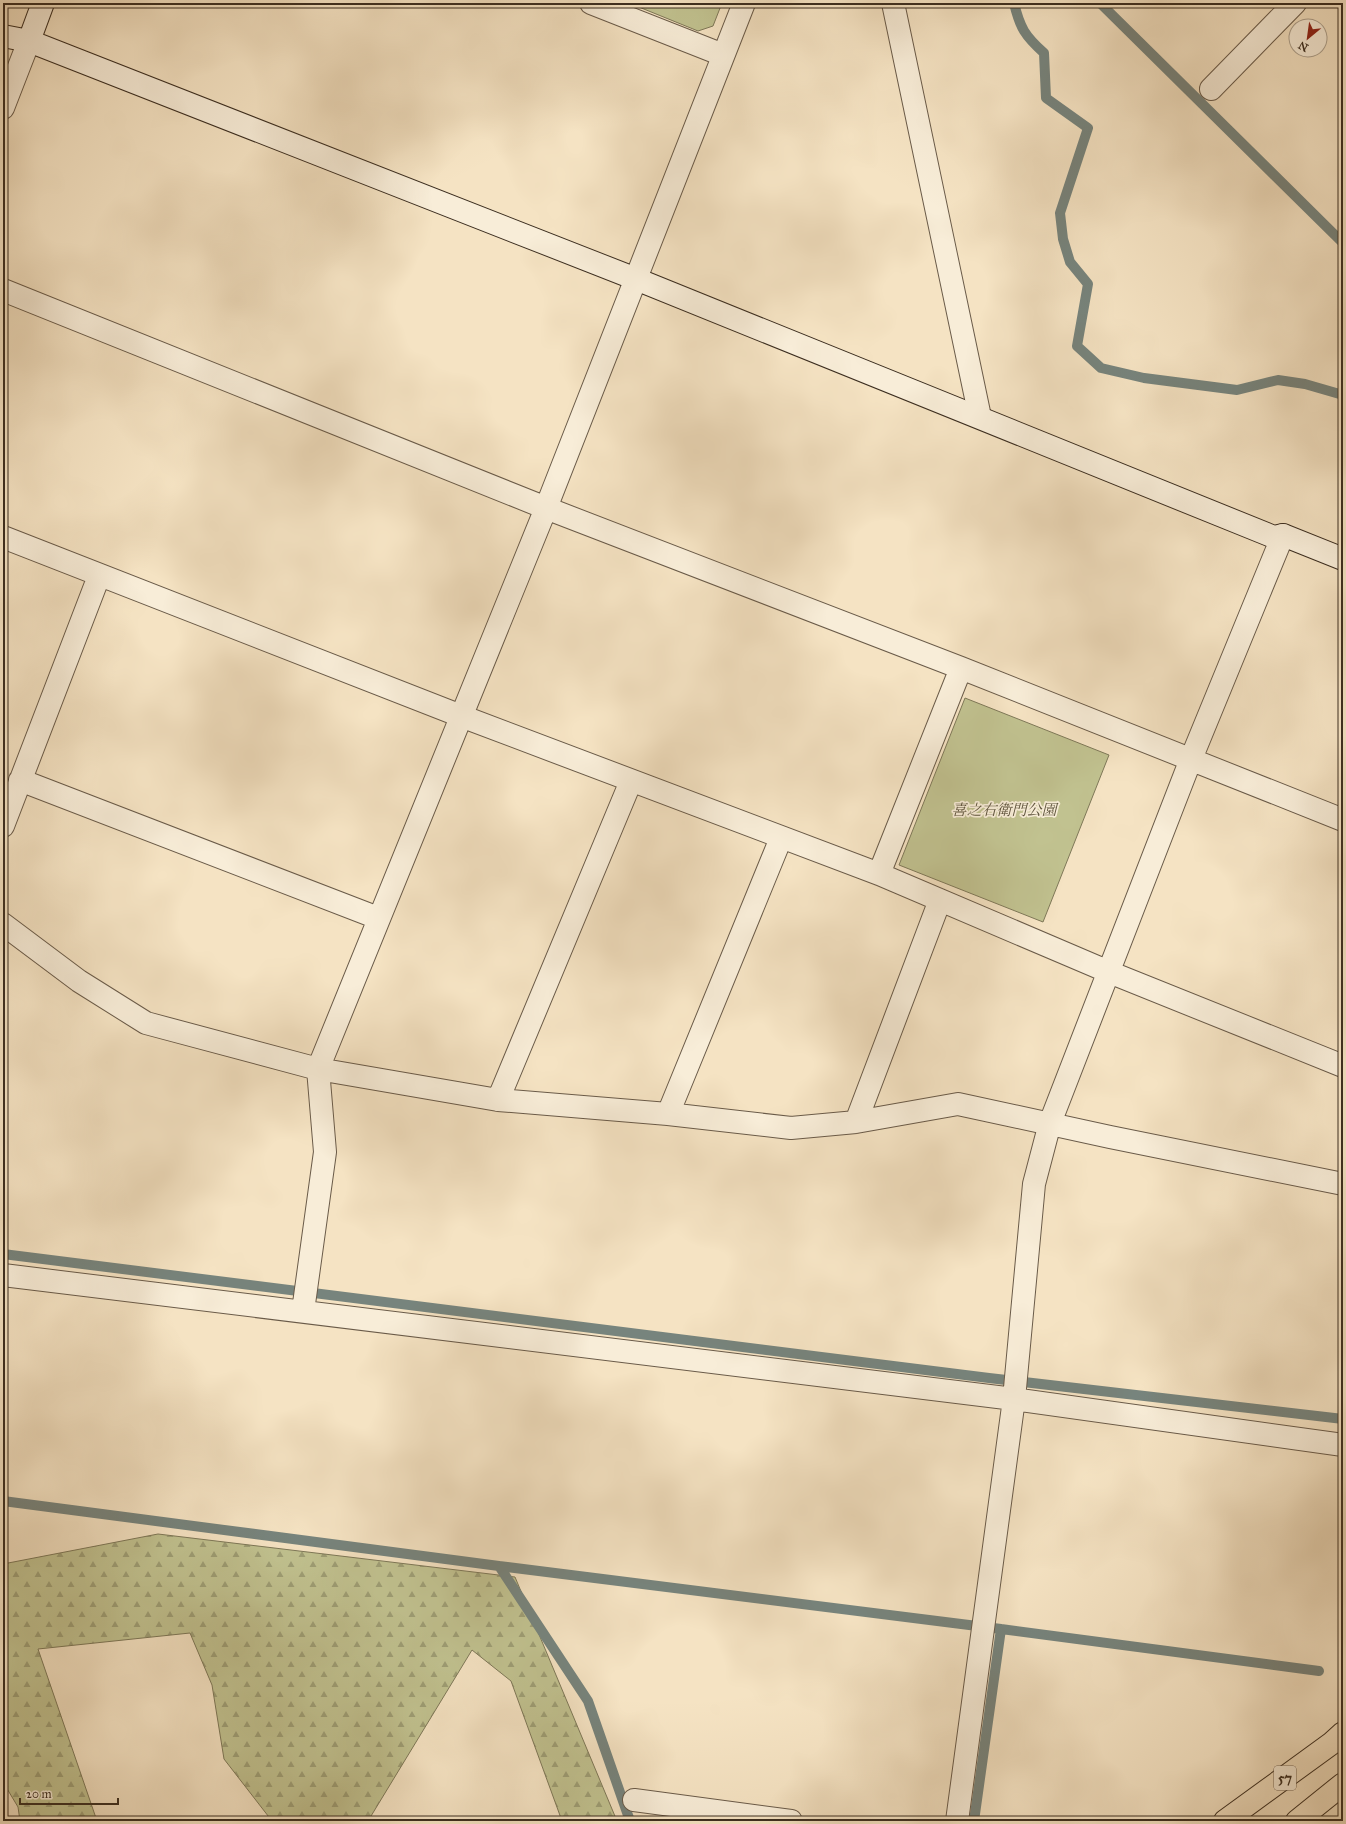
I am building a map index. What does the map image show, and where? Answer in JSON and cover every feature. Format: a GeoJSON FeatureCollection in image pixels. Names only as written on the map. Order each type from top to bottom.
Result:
{"type":"FeatureCollection","features":[{"type":"Feature","properties":{"kind":"main road","name":"57"},"geometry":{"type":"LineString","coordinates":[[1225,1821],[1332,1743],[1343,1733]]}},
{"type":"Feature","properties":{"kind":"main road"},"geometry":{"type":"LineString","coordinates":[[1297,1821],[1343,1784]]}},
{"type":"Feature","properties":{"kind":"street"},"geometry":{"type":"LineString","coordinates":[[3,108],[43,3]]}},
{"type":"Feature","properties":{"kind":"street"},"geometry":{"type":"LineString","coordinates":[[591,3],[723,55]]}},
{"type":"Feature","properties":{"kind":"street"},"geometry":{"type":"LineString","coordinates":[[303,1311],[325,1152],[318,1068],[546,508],[744,3]]}},
{"type":"Feature","properties":{"kind":"street"},"geometry":{"type":"LineString","coordinates":[[893,3],[980,417]]}},
{"type":"Feature","properties":{"kind":"street"},"geometry":{"type":"LineString","coordinates":[[1211,90],[1295,3]]}},
{"type":"Feature","properties":{"kind":"street"},"geometry":{"type":"LineString","coordinates":[[3,36],[28,41],[636,280],[980,417],[1274,537],[1283,535],[1343,559]]}},
{"type":"Feature","properties":{"kind":"street"},"geometry":{"type":"LineString","coordinates":[[3,290],[546,508],[961,668],[1343,820]]}},
{"type":"Feature","properties":{"kind":"street"},"geometry":{"type":"LineString","coordinates":[[957,1821],[1014,1400],[1034,1184],[1050,1123],[1191,759],[1283,535]]}},
{"type":"Feature","properties":{"kind":"street"},"geometry":{"type":"LineString","coordinates":[[3,537],[461,716],[879,874],[1109,972],[1343,1066]]}},
{"type":"Feature","properties":{"kind":"street"},"geometry":{"type":"LineString","coordinates":[[3,826],[100,576]]}},
{"type":"Feature","properties":{"kind":"street"},"geometry":{"type":"LineString","coordinates":[[879,874],[961,668]]}},
{"type":"Feature","properties":{"kind":"street"},"geometry":{"type":"LineString","coordinates":[[20,780],[378,918]]}},
{"type":"Feature","properties":{"kind":"street"},"geometry":{"type":"LineString","coordinates":[[498,1100],[631,781]]}},
{"type":"Feature","properties":{"kind":"street"},"geometry":{"type":"LineString","coordinates":[[668,1114],[781,838]]}},
{"type":"Feature","properties":{"kind":"street"},"geometry":{"type":"LineString","coordinates":[[856,1122],[940,900]]}},
{"type":"Feature","properties":{"kind":"street"},"geometry":{"type":"LineString","coordinates":[[3,924],[79,981],[146,1022],[318,1068],[498,1100],[668,1114],[792,1128],[856,1122],[958,1104],[1110,1137],[1343,1184]]}},
{"type":"Feature","properties":{"kind":"street"},"geometry":{"type":"LineString","coordinates":[[3,1275],[1014,1400],[1343,1445]]}},
{"type":"Feature","properties":{"kind":"street"},"geometry":{"type":"LineString","coordinates":[[634,1800],[791,1821]]}},
{"type":"Feature","properties":{"kind":"green space"},"geometry":{"type":"Polygon","coordinates":[[[629,3],[722,3],[713,26],[698,31],[629,3]]]}},
{"type":"Feature","properties":{"kind":"green space","name":"喜之右衛門公園"},"geometry":{"type":"Polygon","coordinates":[[[965,698],[1109,755],[1043,922],[899,865],[965,698]]]}},
{"type":"Feature","properties":{"kind":"green space"},"geometry":{"type":"Polygon","coordinates":[[[158,1534],[515,1577],[617,1821],[562,1821],[511,1681],[472,1650],[368,1821],[272,1821],[224,1759],[212,1685],[190,1633],[38,1649],[97,1821],[20,1821],[18,1807],[3,1782],[3,1564],[158,1534]]]}},
{"type":"Feature","properties":{"kind":"waterway"},"geometry":{"type":"LineString","coordinates":[[1014,3],[1024,31],[1032,42],[1044,53],[1046,98],[1088,128],[1060,213],[1063,239],[1070,262],[1088,284],[1077,346],[1101,368],[1144,378],[1237,390],[1278,380],[1305,384],[1343,395]]}},
{"type":"Feature","properties":{"kind":"waterway"},"geometry":{"type":"LineString","coordinates":[[1100,3],[1343,243]]}},
{"type":"Feature","properties":{"kind":"waterway"},"geometry":{"type":"LineString","coordinates":[[3,1254],[989,1378],[1343,1419]]}},
{"type":"Feature","properties":{"kind":"waterway"},"geometry":{"type":"LineString","coordinates":[[3,1501],[1319,1671]]}},
{"type":"Feature","properties":{"kind":"waterway"},"geometry":{"type":"LineString","coordinates":[[499,1566],[588,1701],[630,1821]]}},
{"type":"Feature","properties":{"kind":"waterway"},"geometry":{"type":"LineString","coordinates":[[974,1821],[1001,1629]]}}]}
